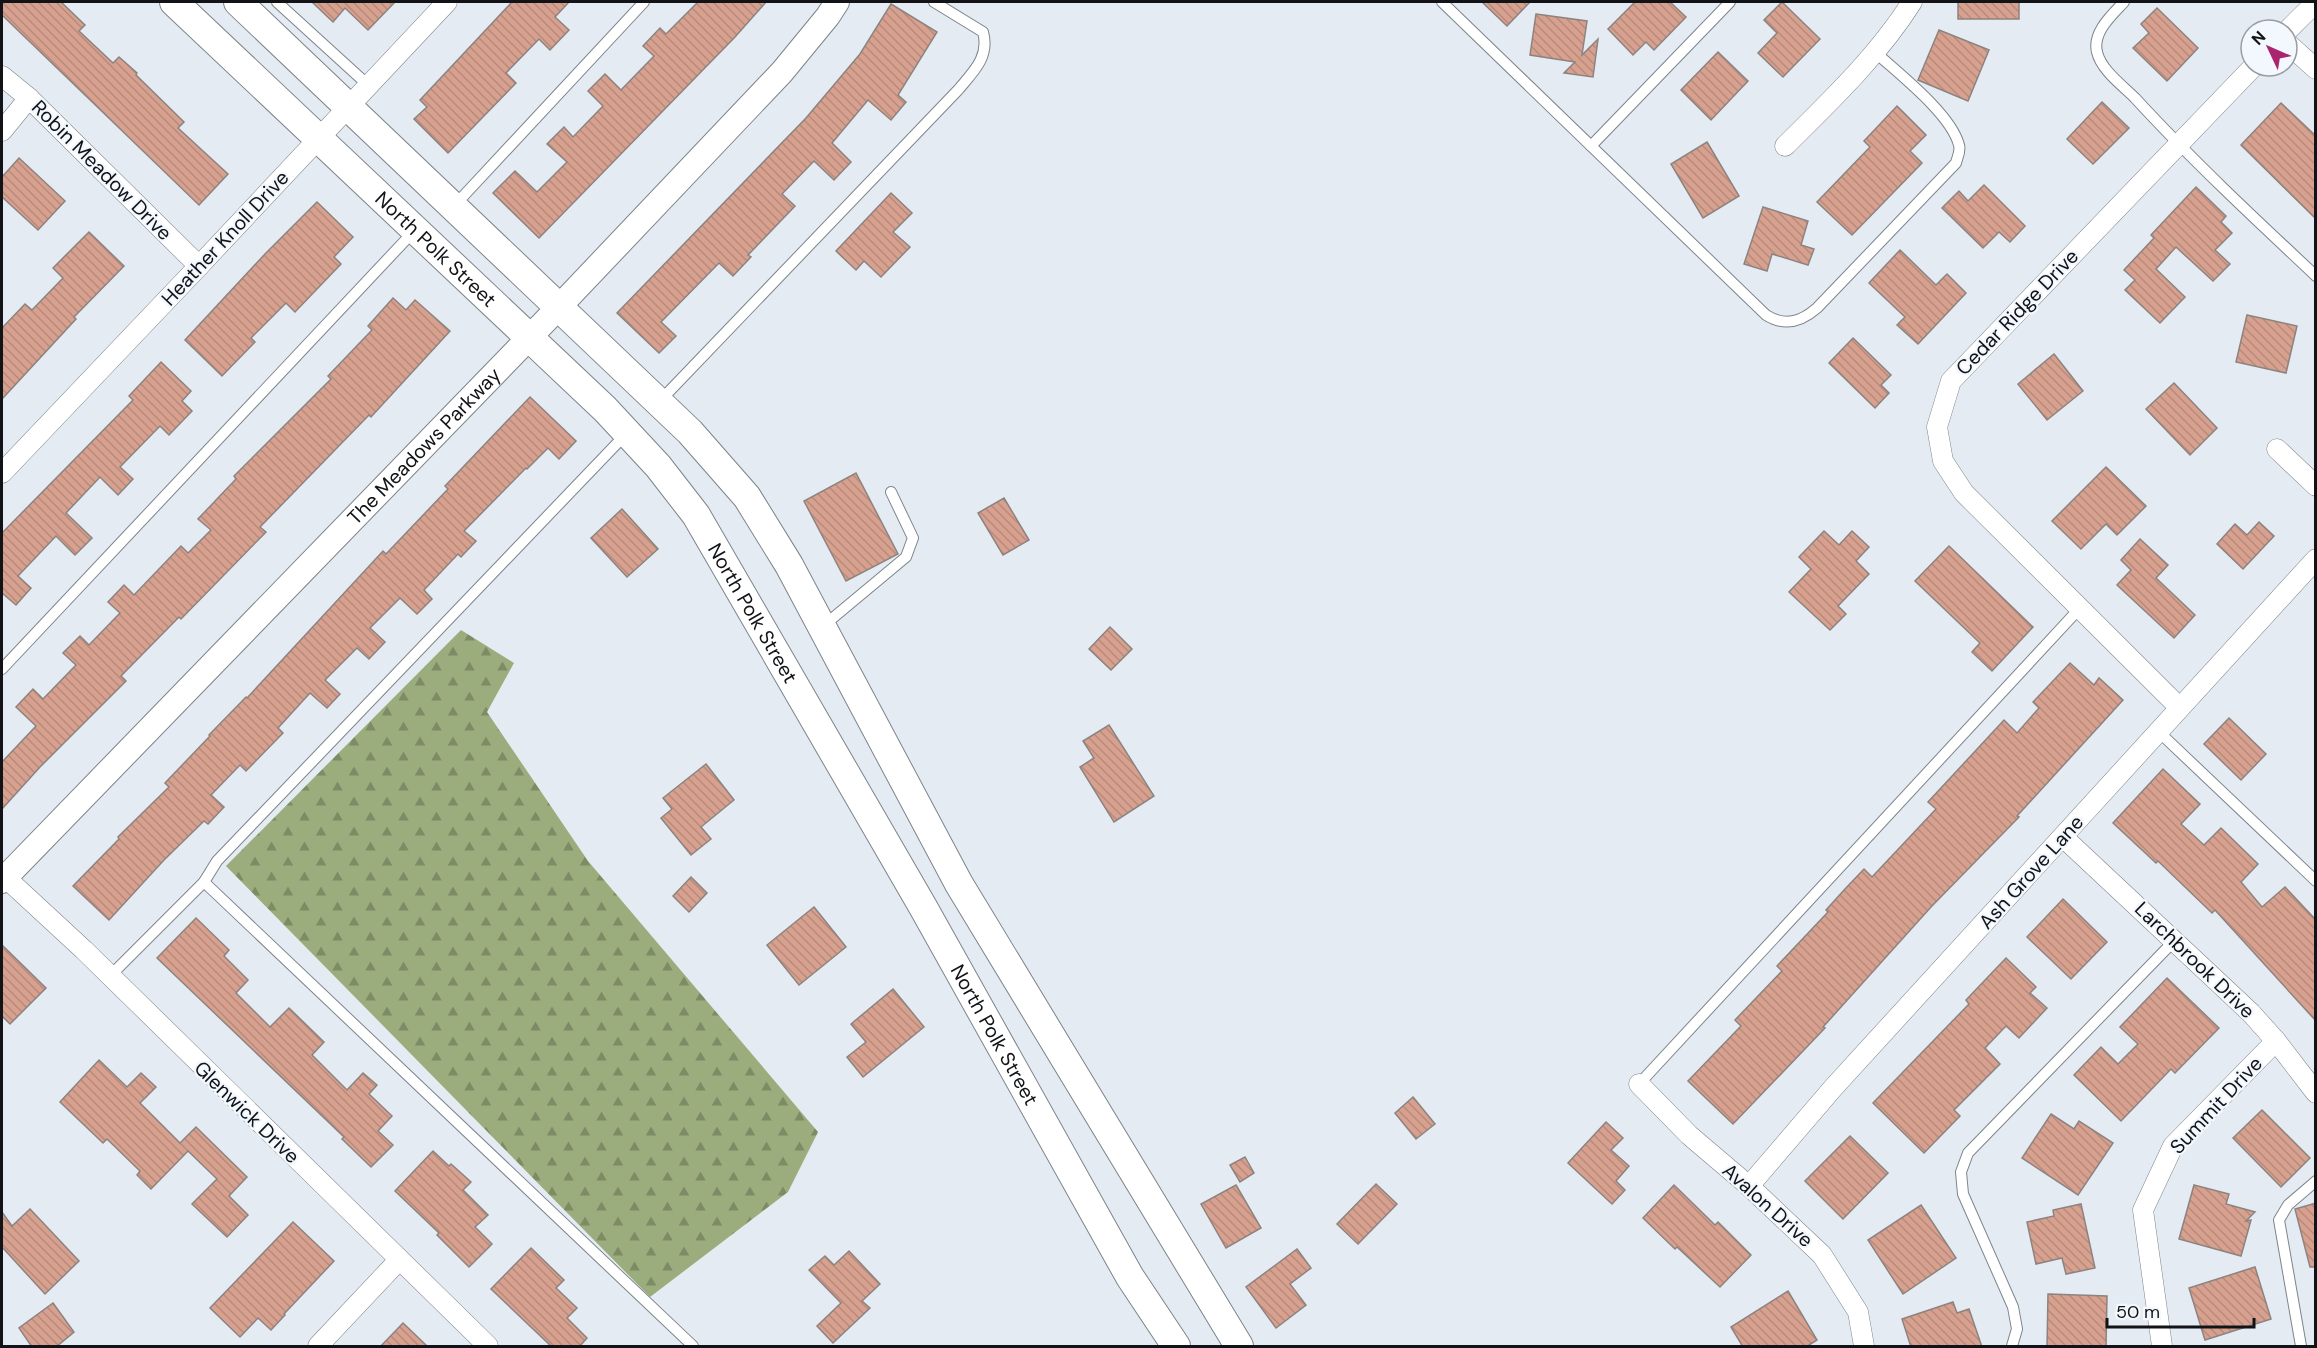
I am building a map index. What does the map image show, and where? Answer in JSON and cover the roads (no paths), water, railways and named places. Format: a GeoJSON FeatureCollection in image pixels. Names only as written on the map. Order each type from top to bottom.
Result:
{"type":"FeatureCollection","features":[{"type":"Feature","properties":{"kind":"main road","name":"North Polk Street"},"geometry":{"type":"LineString","coordinates":[[174,2],[416,229],[627,433],[658,466],[696,515],[923,907],[1130,1277],[1176,1347]]}},
{"type":"Feature","properties":{"kind":"main road","name":"North Polk Street"},"geometry":{"type":"LineString","coordinates":[[238,2],[690,432],[747,497],[789,565],[959,884],[1239,1347]]}},
{"type":"Feature","properties":{"kind":"main road"},"geometry":{"type":"LineString","coordinates":[[923,907],[959,884]]}},
{"type":"Feature","properties":{"kind":"street","name":"Heather Knoll Drive"},"geometry":{"type":"LineString","coordinates":[[2,472],[447,2]]}},
{"type":"Feature","properties":{"kind":"street","name":"The Meadows Parkway"},"geometry":{"type":"LineString","coordinates":[[3,879],[558,308],[782,72],[837,2]]}},
{"type":"Feature","properties":{"kind":"street"},"geometry":{"type":"LineString","coordinates":[[1785,146],[1851,80],[1893,33],[1912,2]]}},
{"type":"Feature","properties":{"kind":"street"},"geometry":{"type":"LineString","coordinates":[[2299,19],[2316,2]]}},
{"type":"Feature","properties":{"kind":"street"},"geometry":{"type":"LineString","coordinates":[[2299,54],[2316,69]]}},
{"type":"Feature","properties":{"kind":"street","name":"Robin Meadow Drive"},"geometry":{"type":"LineString","coordinates":[[2,76],[29,98],[199,266]]}},
{"type":"Feature","properties":{"kind":"street","name":"Cedar Ridge Drive"},"geometry":{"type":"LineString","coordinates":[[2179,707],[1964,493],[1943,461],[1937,427],[1951,381],[2241,78]]}},
{"type":"Feature","properties":{"kind":"street"},"geometry":{"type":"LineString","coordinates":[[2,131],[29,98]]}},
{"type":"Feature","properties":{"kind":"street"},"geometry":{"type":"LineString","coordinates":[[2277,449],[2316,486]]}},
{"type":"Feature","properties":{"kind":"street","name":"Ash Grove Lane"},"geometry":{"type":"LineString","coordinates":[[1749,1186],[1833,1088],[2316,559]]}},
{"type":"Feature","properties":{"kind":"street","name":"Larchbrook Drive"},"geometry":{"type":"LineString","coordinates":[[2063,837],[2251,1013],[2316,1093]]}},
{"type":"Feature","properties":{"kind":"street","name":"Glenwick Drive"},"geometry":{"type":"LineString","coordinates":[[3,879],[110,976],[488,1347]]}},
{"type":"Feature","properties":{"kind":"street","name":"Summit Drive"},"geometry":{"type":"LineString","coordinates":[[2162,1347],[2143,1210],[2173,1146],[2276,1041]]}},
{"type":"Feature","properties":{"kind":"street","name":"Avalon Drive"},"geometry":{"type":"LineString","coordinates":[[1639,1084],[1689,1135],[1749,1186],[1822,1255],[1858,1312],[1864,1347]]}},
{"type":"Feature","properties":{"kind":"street"},"geometry":{"type":"LineString","coordinates":[[318,1347],[399,1260]]}},
{"type":"Feature","properties":{"kind":"lane"},"geometry":{"type":"LineString","coordinates":[[277,2],[368,86]]}},
{"type":"Feature","properties":{"kind":"lane"},"geometry":{"type":"LineString","coordinates":[[453,208],[644,2]]}},
{"type":"Feature","properties":{"kind":"lane"},"geometry":{"type":"LineString","coordinates":[[658,402],[958,90],[982,58],[987,44],[983,32],[934,2]]}},
{"type":"Feature","properties":{"kind":"lane"},"geometry":{"type":"LineString","coordinates":[[1442,2],[1766,315],[1774,320],[1785,322],[1797,321],[1817,308],[1956,163],[1960,147],[1953,131],[1940,113],[1875,52]]}},
{"type":"Feature","properties":{"kind":"lane"},"geometry":{"type":"LineString","coordinates":[[1591,146],[1730,2]]}},
{"type":"Feature","properties":{"kind":"lane"},"geometry":{"type":"LineString","coordinates":[[2124,2],[2105,22],[2099,35],[2097,51],[2105,67],[2178,144],[2316,276]]}},
{"type":"Feature","properties":{"kind":"lane"},"geometry":{"type":"LineString","coordinates":[[2,669],[416,229]]}},
{"type":"Feature","properties":{"kind":"lane"},"geometry":{"type":"LineString","coordinates":[[110,976],[204,882],[217,861],[627,433]]}},
{"type":"Feature","properties":{"kind":"lane"},"geometry":{"type":"LineString","coordinates":[[822,627],[906,556],[913,538],[891,492]]}},
{"type":"Feature","properties":{"kind":"lane"},"geometry":{"type":"LineString","coordinates":[[1639,1084],[2079,609]]}},
{"type":"Feature","properties":{"kind":"lane"},"geometry":{"type":"LineString","coordinates":[[2159,732],[2316,881]]}},
{"type":"Feature","properties":{"kind":"lane"},"geometry":{"type":"LineString","coordinates":[[204,882],[693,1347]]}},
{"type":"Feature","properties":{"kind":"lane"},"geometry":{"type":"LineString","coordinates":[[2012,1347],[2017,1329],[2013,1307],[1963,1194],[1961,1172],[1968,1153],[2175,940]]}},
{"type":"Feature","properties":{"kind":"lane"},"geometry":{"type":"LineString","coordinates":[[2301,1347],[2279,1220],[2288,1205],[2316,1181]]}}]}
